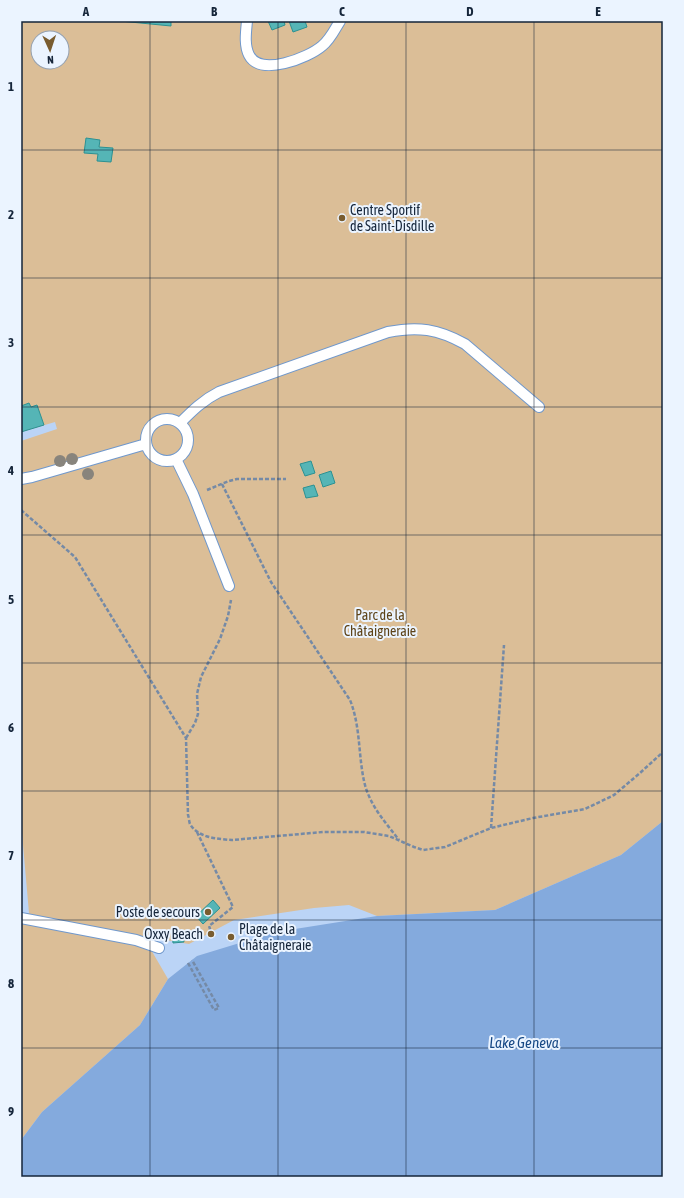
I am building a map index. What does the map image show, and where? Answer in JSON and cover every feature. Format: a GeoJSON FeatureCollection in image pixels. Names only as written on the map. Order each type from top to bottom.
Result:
{"type":"FeatureCollection","features":[{"type":"Feature","properties":{"kind":"lane"},"geometry":{"type":"LineString","coordinates":[[247,21],[246,40],[249,55],[259,64],[269,66],[296,60],[323,46],[340,21]]}},
{"type":"Feature","properties":{"kind":"lane"},"geometry":{"type":"LineString","coordinates":[[180,423],[206,398],[219,392],[388,332],[414,328],[434,330],[466,344],[539,407]]}},
{"type":"Feature","properties":{"kind":"lane"},"geometry":{"type":"LineString","coordinates":[[167,419],[180,423],[186,431],[188,443],[184,452],[176,459],[168,462],[158,459],[150,453],[146,444],[148,432],[154,424],[167,419]]}},
{"type":"Feature","properties":{"kind":"lane"},"geometry":{"type":"LineString","coordinates":[[21,479],[146,444]]}},
{"type":"Feature","properties":{"kind":"lane"},"geometry":{"type":"LineString","coordinates":[[176,459],[194,496],[229,586]]}},
{"type":"Feature","properties":{"kind":"lane"},"geometry":{"type":"LineString","coordinates":[[21,918],[136,940],[159,948]]}},
{"type":"Feature","properties":{"kind":"path"},"geometry":{"type":"LineString","coordinates":[[194,496],[238,478],[286,479]]}},
{"type":"Feature","properties":{"kind":"path"},"geometry":{"type":"LineString","coordinates":[[222,484],[271,582],[350,700],[354,712],[363,776],[368,794],[376,811],[400,840]]}},
{"type":"Feature","properties":{"kind":"path"},"geometry":{"type":"LineString","coordinates":[[21,510],[75,557],[186,738],[188,814],[190,824],[198,832],[233,907],[209,926],[211,932]]}},
{"type":"Feature","properties":{"kind":"path"},"geometry":{"type":"LineString","coordinates":[[186,738],[195,723],[198,714],[197,694],[201,677],[220,639],[228,616],[231,602],[229,586]]}},
{"type":"Feature","properties":{"kind":"path"},"geometry":{"type":"LineString","coordinates":[[491,828],[504,645]]}},
{"type":"Feature","properties":{"kind":"path"},"geometry":{"type":"LineString","coordinates":[[198,832],[219,839],[232,840],[323,832],[364,832],[389,836],[423,850],[434,849],[445,847],[491,828],[533,818],[585,809],[614,795],[663,752]]}},
{"type":"Feature","properties":{"kind":"path"},"geometry":{"type":"LineString","coordinates":[[188,963],[214,1010],[219,1008],[192,960]]}},
{"type":"Feature","properties":{"kind":"green space","name":"Parc de la Châtaigneraie"},"geometry":{"type":"Polygon","coordinates":[[[21,21],[663,21],[663,821],[621,855],[495,910],[377,916],[349,905],[314,908],[234,920],[189,944],[143,936],[168,979],[140,1025],[42,1112],[21,1140],[21,913],[29,913],[21,822],[21,441],[57,429],[55,422],[21,432],[21,21]]]}},
{"type":"Feature","properties":{"kind":"water","name":"Lake Geneva"},"geometry":{"type":"Polygon","coordinates":[[[663,821],[663,1177],[21,1177],[21,1140],[42,1112],[140,1025],[168,979],[197,956],[276,932],[377,916],[495,910],[621,855],[663,821]]]}},
{"type":"Feature","properties":{"kind":"building"},"geometry":{"type":"Polygon","coordinates":[[[120,21],[171,21],[171,26],[120,21]]]}},
{"type":"Feature","properties":{"kind":"building"},"geometry":{"type":"Polygon","coordinates":[[[268,21],[284,21],[285,25],[272,30],[268,21]]]}},
{"type":"Feature","properties":{"kind":"building"},"geometry":{"type":"Polygon","coordinates":[[[289,21],[305,21],[307,27],[293,32],[289,21]]]}},
{"type":"Feature","properties":{"kind":"building"},"geometry":{"type":"Polygon","coordinates":[[[86,138],[100,140],[99,147],[113,148],[111,162],[97,161],[98,154],[84,153],[86,138]]]}},
{"type":"Feature","properties":{"kind":"building"},"geometry":{"type":"Polygon","coordinates":[[[29,403],[31,407],[37,405],[44,425],[21,432],[21,406],[29,403]]]}},
{"type":"Feature","properties":{"kind":"building"},"geometry":{"type":"Polygon","coordinates":[[[311,461],[315,473],[305,476],[300,464],[311,461]]]}},
{"type":"Feature","properties":{"kind":"building"},"geometry":{"type":"Polygon","coordinates":[[[331,471],[335,483],[323,487],[319,475],[331,471]]]}},
{"type":"Feature","properties":{"kind":"building"},"geometry":{"type":"Polygon","coordinates":[[[314,485],[318,496],[306,498],[303,488],[314,485]]]}},
{"type":"Feature","properties":{"kind":"building","name":"Poste de secours"},"geometry":{"type":"Polygon","coordinates":[[[213,900],[220,908],[203,924],[196,916],[213,900]]]}},
{"type":"Feature","properties":{"kind":"building"},"geometry":{"type":"Polygon","coordinates":[[[182,930],[184,942],[173,943],[172,932],[182,930]]]}},
{"type":"Feature","properties":{"kind":"place","name":"Centre Sportif de Saint-Disdille"},"geometry":{"type":"Point","coordinates":[342,218]}},
{"type":"Feature","properties":{"kind":"place","name":"Poste de secours"},"geometry":{"type":"Point","coordinates":[208,912]}},
{"type":"Feature","properties":{"kind":"place","name":"Oxxy Beach"},"geometry":{"type":"Point","coordinates":[211,934]}},
{"type":"Feature","properties":{"kind":"place","name":"Plage de la Châtaigneraie"},"geometry":{"type":"Point","coordinates":[231,937]}}]}
